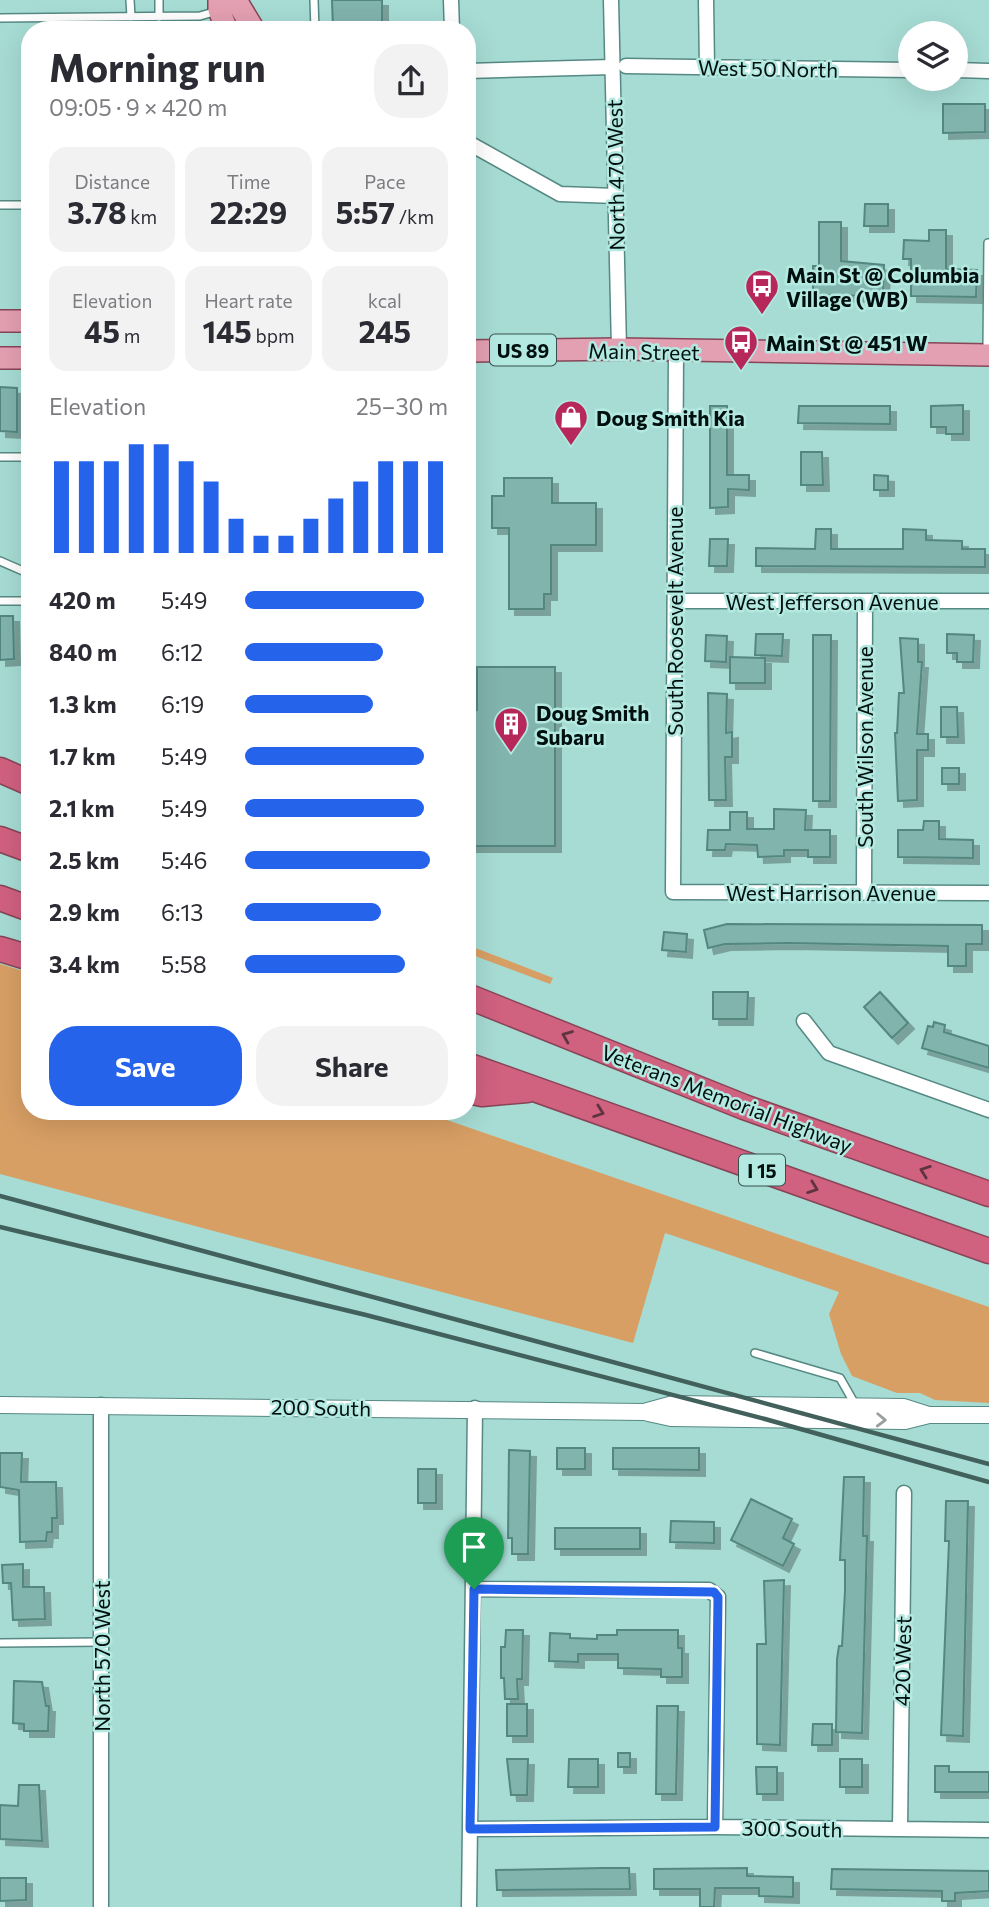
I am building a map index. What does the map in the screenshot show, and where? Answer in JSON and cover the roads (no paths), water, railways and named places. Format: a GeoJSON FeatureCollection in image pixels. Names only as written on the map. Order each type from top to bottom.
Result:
{"type":"FeatureCollection","features":[{"type":"Feature","properties":{"kind":"highway"},"geometry":{"type":"LineString","coordinates":[[0,770],[21,779]]}},
{"type":"Feature","properties":{"kind":"highway"},"geometry":{"type":"LineString","coordinates":[[0,839],[21,847]]}},
{"type":"Feature","properties":{"kind":"highway"},"geometry":{"type":"LineString","coordinates":[[0,898],[21,906]]}},
{"type":"Feature","properties":{"kind":"highway"},"geometry":{"type":"LineString","coordinates":[[0,949],[21,955]]}},
{"type":"Feature","properties":{"kind":"highway","name":"Veterans Memorial Highway"},"geometry":{"type":"LineString","coordinates":[[476,1000],[744,1107],[989,1194]]}},
{"type":"Feature","properties":{"kind":"highway","name":"I 15"},"geometry":{"type":"LineString","coordinates":[[476,1068],[989,1251]]}},
{"type":"Feature","properties":{"kind":"highway"},"geometry":{"type":"LineString","coordinates":[[476,1093],[535,1089]]}},
{"type":"Feature","properties":{"kind":"main road"},"geometry":{"type":"LineString","coordinates":[[228,9],[243,21]]}},
{"type":"Feature","properties":{"kind":"main road"},"geometry":{"type":"LineString","coordinates":[[0,321],[21,321]]}},
{"type":"Feature","properties":{"kind":"main road","name":"Main Street"},"geometry":{"type":"LineString","coordinates":[[476,351],[619,349],[988,355]]}},
{"type":"Feature","properties":{"kind":"main road"},"geometry":{"type":"LineString","coordinates":[[0,358],[21,358]]}},
{"type":"Feature","properties":{"kind":"street"},"geometry":{"type":"LineString","coordinates":[[452,0],[452,21]]}},
{"type":"Feature","properties":{"kind":"street","name":"North 470 West"},"geometry":{"type":"LineString","coordinates":[[611,0],[619,67],[616,196],[619,349]]}},
{"type":"Feature","properties":{"kind":"street"},"geometry":{"type":"LineString","coordinates":[[706,0],[707,68]]}},
{"type":"Feature","properties":{"kind":"street","name":"West 50 North"},"geometry":{"type":"LineString","coordinates":[[476,71],[619,67],[898,70]]}},
{"type":"Feature","properties":{"kind":"street"},"geometry":{"type":"LineString","coordinates":[[968,70],[989,71]]}},
{"type":"Feature","properties":{"kind":"street"},"geometry":{"type":"LineString","coordinates":[[476,147],[559,194],[616,196]]}},
{"type":"Feature","properties":{"kind":"street","name":"South Roosevelt Avenue"},"geometry":{"type":"LineString","coordinates":[[673,892],[676,351]]}},
{"type":"Feature","properties":{"kind":"street","name":"West Jefferson Avenue"},"geometry":{"type":"LineString","coordinates":[[674,601],[989,601]]}},
{"type":"Feature","properties":{"kind":"street","name":"South Wilson Avenue"},"geometry":{"type":"LineString","coordinates":[[864,892],[865,601]]}},
{"type":"Feature","properties":{"kind":"street","name":"West Harrison Avenue"},"geometry":{"type":"LineString","coordinates":[[673,892],[989,893]]}},
{"type":"Feature","properties":{"kind":"street"},"geometry":{"type":"LineString","coordinates":[[804,1021],[829,1053],[989,1111]]}},
{"type":"Feature","properties":{"kind":"street","name":"200 South"},"geometry":{"type":"LineString","coordinates":[[643,1412],[673,1404],[904,1407],[929,1415]]}},
{"type":"Feature","properties":{"kind":"street","name":"200 South"},"geometry":{"type":"LineString","coordinates":[[0,1405],[475,1408],[643,1412],[671,1418],[905,1421],[929,1415],[989,1415]]}},
{"type":"Feature","properties":{"kind":"street","name":"North 570 West"},"geometry":{"type":"LineString","coordinates":[[101,1907],[102,1405]]}},
{"type":"Feature","properties":{"kind":"street"},"geometry":{"type":"LineString","coordinates":[[469,1907],[475,1408]]}},
{"type":"Feature","properties":{"kind":"street","name":"420 West"},"geometry":{"type":"LineString","coordinates":[[900,1829],[904,1493]]}},
{"type":"Feature","properties":{"kind":"street"},"geometry":{"type":"LineString","coordinates":[[474,1589],[714,1592],[718,1597],[715,1827]]}},
{"type":"Feature","properties":{"kind":"street","name":"300 South"},"geometry":{"type":"LineString","coordinates":[[470,1829],[715,1827],[989,1830]]}},
{"type":"Feature","properties":{"kind":"lane"},"geometry":{"type":"LineString","coordinates":[[130,0],[131,17]]}},
{"type":"Feature","properties":{"kind":"lane"},"geometry":{"type":"LineString","coordinates":[[159,0],[159,17]]}},
{"type":"Feature","properties":{"kind":"lane"},"geometry":{"type":"LineString","coordinates":[[314,0],[315,21]]}},
{"type":"Feature","properties":{"kind":"lane"},"geometry":{"type":"LineString","coordinates":[[0,18],[200,16],[228,9]]}},
{"type":"Feature","properties":{"kind":"lane"},"geometry":{"type":"LineString","coordinates":[[0,205],[21,205]]}},
{"type":"Feature","properties":{"kind":"lane"},"geometry":{"type":"LineString","coordinates":[[988,243],[988,355]]}},
{"type":"Feature","properties":{"kind":"lane"},"geometry":{"type":"LineString","coordinates":[[0,457],[21,457]]}},
{"type":"Feature","properties":{"kind":"lane"},"geometry":{"type":"LineString","coordinates":[[0,561],[21,569]]}},
{"type":"Feature","properties":{"kind":"lane"},"geometry":{"type":"LineString","coordinates":[[0,601],[21,601]]}},
{"type":"Feature","properties":{"kind":"lane"},"geometry":{"type":"LineString","coordinates":[[755,1353],[840,1378],[856,1406]]}},
{"type":"Feature","properties":{"kind":"lane"},"geometry":{"type":"LineString","coordinates":[[0,1643],[102,1642]]}},
{"type":"Feature","properties":{"kind":"railway"},"geometry":{"type":"LineString","coordinates":[[0,1196],[989,1464]]}},
{"type":"Feature","properties":{"kind":"railway"},"geometry":{"type":"LineString","coordinates":[[0,1227],[366,1315],[765,1419],[989,1482]]}},
{"type":"Feature","properties":{"kind":"place","name":"Main St @ Columbia Village (WB)"},"geometry":{"type":"Point","coordinates":[762,316]}},
{"type":"Feature","properties":{"kind":"place","name":"Main St @ 451 W"},"geometry":{"type":"Point","coordinates":[741,372]}},
{"type":"Feature","properties":{"kind":"place","name":"Doug Smith Kia"},"geometry":{"type":"Point","coordinates":[571,447]}},
{"type":"Feature","properties":{"kind":"place","name":"Doug Smith Subaru"},"geometry":{"type":"Point","coordinates":[511,754]}}]}
